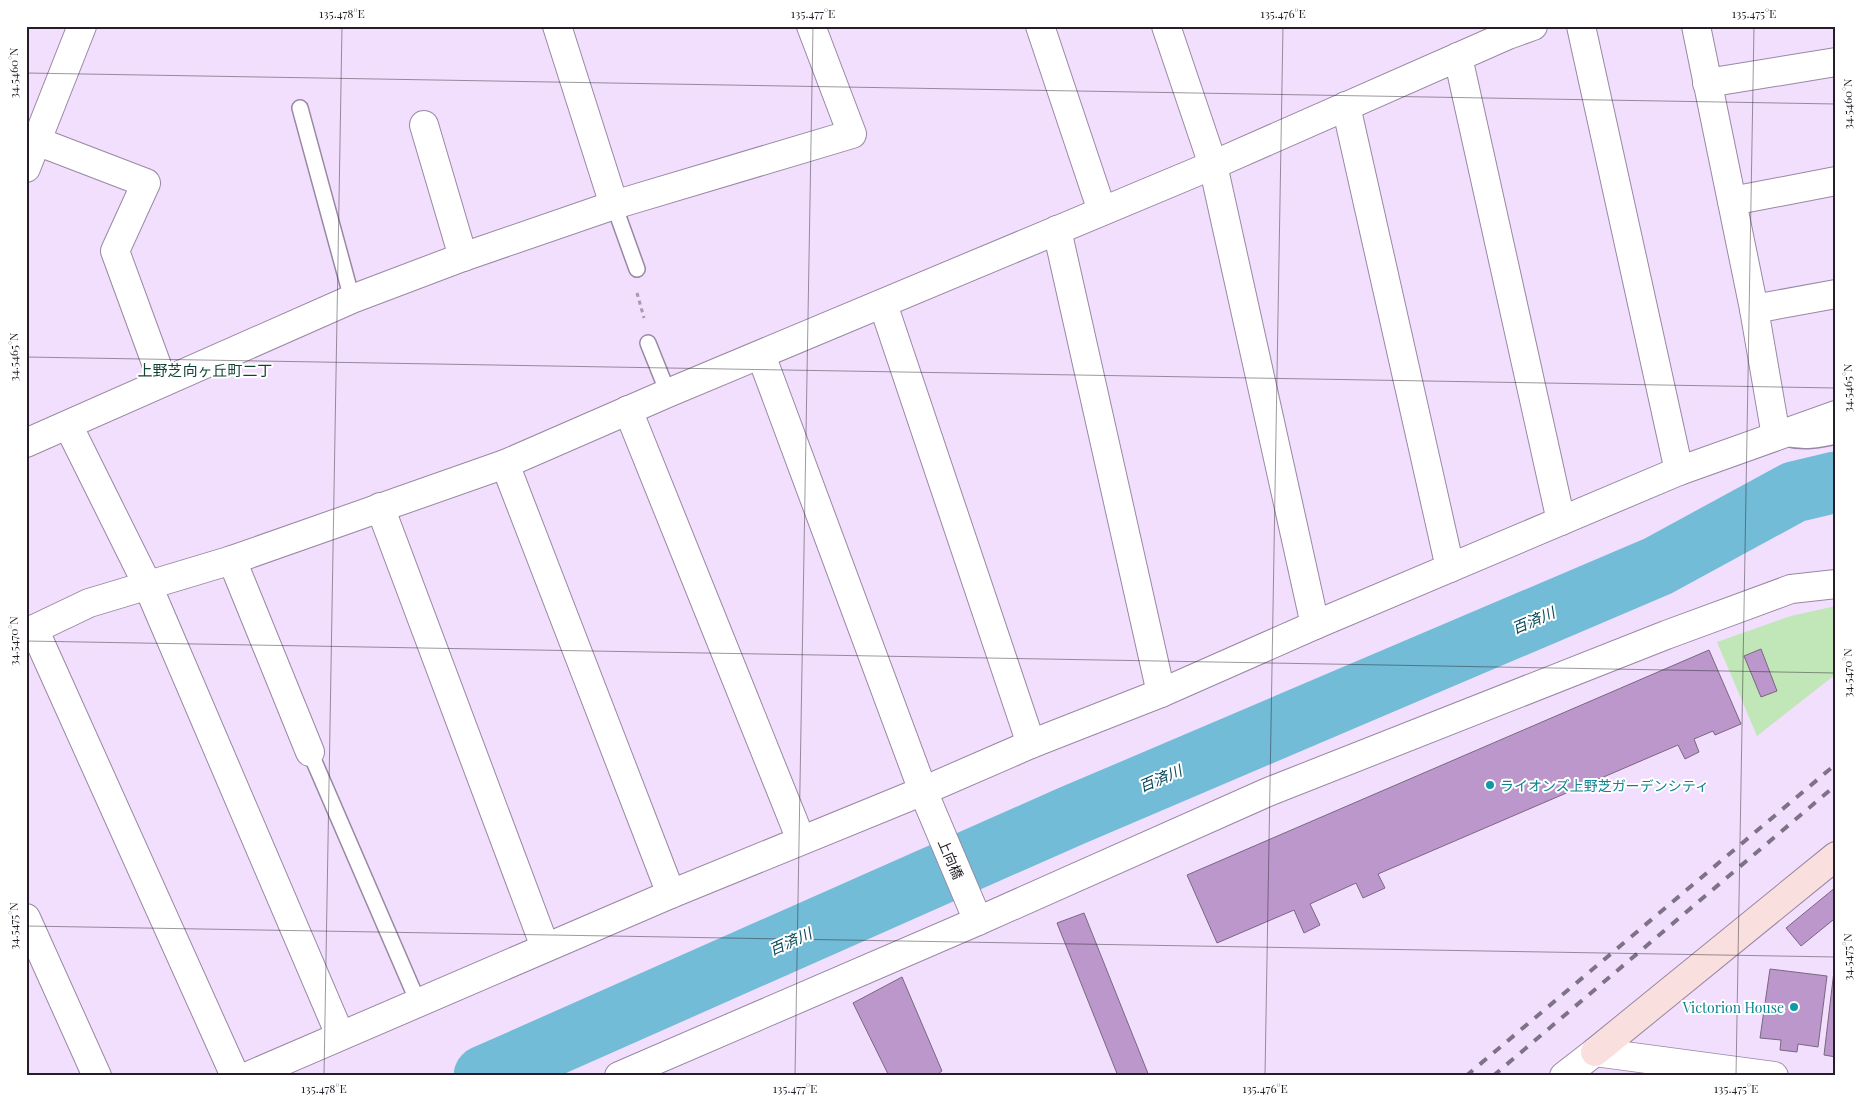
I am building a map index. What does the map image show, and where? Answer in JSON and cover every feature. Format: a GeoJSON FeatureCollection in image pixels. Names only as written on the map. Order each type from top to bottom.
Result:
{"type":"FeatureCollection","features":[{"type":"Feature","properties":{"kind":"street"},"geometry":{"type":"LineString","coordinates":[[26,168],[32,139],[82,26]]}},
{"type":"Feature","properties":{"kind":"street"},"geometry":{"type":"LineString","coordinates":[[557,26],[614,205]]}},
{"type":"Feature","properties":{"kind":"street"},"geometry":{"type":"LineString","coordinates":[[26,442],[352,300],[463,257],[614,205],[852,134],[811,26]]}},
{"type":"Feature","properties":{"kind":"street"},"geometry":{"type":"LineString","coordinates":[[1040,26],[1102,211]]}},
{"type":"Feature","properties":{"kind":"street"},"geometry":{"type":"LineString","coordinates":[[1581,26],[1679,471]]}},
{"type":"Feature","properties":{"kind":"street"},"geometry":{"type":"LineString","coordinates":[[1696,26],[1754,309],[1776,436]]}},
{"type":"Feature","properties":{"kind":"street"},"geometry":{"type":"LineString","coordinates":[[1170,28],[1213,165],[1315,625]]}},
{"type":"Feature","properties":{"kind":"street"},"geometry":{"type":"LineString","coordinates":[[235,1076],[30,631],[89,603],[232,560],[505,464],[668,393],[1213,165],[1458,57],[1515,29]]}},
{"type":"Feature","properties":{"kind":"street"},"geometry":{"type":"LineString","coordinates":[[1458,57],[1561,521]]}},
{"type":"Feature","properties":{"kind":"street"},"geometry":{"type":"LineString","coordinates":[[1707,83],[1836,62]]}},
{"type":"Feature","properties":{"kind":"street"},"geometry":{"type":"LineString","coordinates":[[1346,106],[1450,568]]}},
{"type":"Feature","properties":{"kind":"street"},"geometry":{"type":"LineString","coordinates":[[424,125],[463,257]]}},
{"type":"Feature","properties":{"kind":"street"},"geometry":{"type":"LineString","coordinates":[[32,139],[146,183],[114,251],[163,382]]}},
{"type":"Feature","properties":{"kind":"street"},"geometry":{"type":"LineString","coordinates":[[1732,201],[1836,181]]}},
{"type":"Feature","properties":{"kind":"street"},"geometry":{"type":"LineString","coordinates":[[1057,230],[1161,693]]}},
{"type":"Feature","properties":{"kind":"street"},"geometry":{"type":"LineString","coordinates":[[1754,309],[1836,294]]}},
{"type":"Feature","properties":{"kind":"street"},"geometry":{"type":"LineString","coordinates":[[883,304],[1031,744]]}},
{"type":"Feature","properties":{"kind":"street","name":"上向橋"},"geometry":{"type":"LineString","coordinates":[[761,355],[926,800],[976,915]]}},
{"type":"Feature","properties":{"kind":"street"},"geometry":{"type":"LineString","coordinates":[[628,410],[801,840]]}},
{"type":"Feature","properties":{"kind":"street"},"geometry":{"type":"LineString","coordinates":[[248,1076],[545,947],[801,840],[926,800],[1031,744],[1161,693],[1315,625],[1679,471],[1836,415]]}},
{"type":"Feature","properties":{"kind":"street"},"geometry":{"type":"LineString","coordinates":[[68,425],[148,586],[340,1035]]}},
{"type":"Feature","properties":{"kind":"street"},"geometry":{"type":"LineString","coordinates":[[505,464],[671,894]]}},
{"type":"Feature","properties":{"kind":"street"},"geometry":{"type":"LineString","coordinates":[[380,507],[545,947]]}},
{"type":"Feature","properties":{"kind":"street"},"geometry":{"type":"LineString","coordinates":[[232,560],[310,752]]}},
{"type":"Feature","properties":{"kind":"street"},"geometry":{"type":"LineString","coordinates":[[619,1076],[976,915],[1268,792],[1648,642],[1791,589],[1836,584]]}},
{"type":"Feature","properties":{"kind":"street"},"geometry":{"type":"LineString","coordinates":[[1564,1076],[1836,856]]}},
{"type":"Feature","properties":{"kind":"street"},"geometry":{"type":"LineString","coordinates":[[26,918],[97,1076]]}},
{"type":"Feature","properties":{"kind":"street"},"geometry":{"type":"LineString","coordinates":[[1595,1052],[1774,1076]]}},
{"type":"Feature","properties":{"kind":"lane"},"geometry":{"type":"LineString","coordinates":[[300,108],[352,300]]}},
{"type":"Feature","properties":{"kind":"lane"},"geometry":{"type":"LineString","coordinates":[[614,205],[637,269]]}},
{"type":"Feature","properties":{"kind":"lane"},"geometry":{"type":"LineString","coordinates":[[648,343],[668,393]]}},
{"type":"Feature","properties":{"kind":"lane"},"geometry":{"type":"LineString","coordinates":[[1776,436],[1797,441],[1818,440],[1836,436]]}},
{"type":"Feature","properties":{"kind":"lane"},"geometry":{"type":"LineString","coordinates":[[310,752],[418,1002]]}},
{"type":"Feature","properties":{"kind":"path"},"geometry":{"type":"LineString","coordinates":[[637,269],[634,281],[648,330],[648,343]]}},
{"type":"Feature","properties":{"kind":"green space"},"geometry":{"type":"Polygon","coordinates":[[[1836,606],[1836,674],[1757,736],[1717,642],[1791,616],[1836,606]]]}},
{"type":"Feature","properties":{"kind":"building"},"geometry":{"type":"Polygon","coordinates":[[[1761,649],[1777,691],[1761,697],[1744,656],[1761,649]]]}},
{"type":"Feature","properties":{"kind":"building","name":"ライオンズ上野芝ガーデンシティ"},"geometry":{"type":"Polygon","coordinates":[[[1709,650],[1741,724],[1715,735],[1713,731],[1694,739],[1699,752],[1685,759],[1678,745],[1378,874],[1385,888],[1363,898],[1356,883],[1310,904],[1320,925],[1304,933],[1294,910],[1217,943],[1187,875],[1709,650]]]}},
{"type":"Feature","properties":{"kind":"building"},"geometry":{"type":"Polygon","coordinates":[[[1836,887],[1836,924],[1833,920],[1801,946],[1786,928],[1836,887]]]}},
{"type":"Feature","properties":{"kind":"building"},"geometry":{"type":"Polygon","coordinates":[[[1084,913],[1149,1076],[1118,1076],[1057,923],[1084,913]]]}},
{"type":"Feature","properties":{"kind":"building"},"geometry":{"type":"Polygon","coordinates":[[[1836,954],[1836,1057],[1824,1055],[1836,954]]]}},
{"type":"Feature","properties":{"kind":"building","name":"Victorion House"},"geometry":{"type":"Polygon","coordinates":[[[1770,969],[1827,976],[1818,1047],[1798,1044],[1797,1052],[1780,1050],[1781,1040],[1760,1038],[1770,969]]]}},
{"type":"Feature","properties":{"kind":"building"},"geometry":{"type":"Polygon","coordinates":[[[902,977],[942,1071],[935,1076],[889,1076],[853,1003],[902,977]]]}},
{"type":"Feature","properties":{"kind":"waterway","name":"百済川"},"geometry":{"type":"LineString","coordinates":[[484,1076],[1071,816],[1658,566],[1794,492],[1836,482]]}},
{"type":"Feature","properties":{"kind":"railway"},"geometry":{"type":"LineString","coordinates":[[1466,1076],[1836,764]]}},
{"type":"Feature","properties":{"kind":"railway"},"geometry":{"type":"LineString","coordinates":[[1493,1076],[1836,785]]}},
{"type":"Feature","properties":{"kind":"place","name":"ライオンズ上野芝ガーデンシティ"},"geometry":{"type":"Point","coordinates":[1490,785]}},
{"type":"Feature","properties":{"kind":"place","name":"Victorion House"},"geometry":{"type":"Point","coordinates":[1794,1007]}},
{"type":"Feature","properties":{"kind":"district","name":"上野芝向ヶ丘町二丁"},"geometry":{"type":"Point","coordinates":[205,370]}}]}
